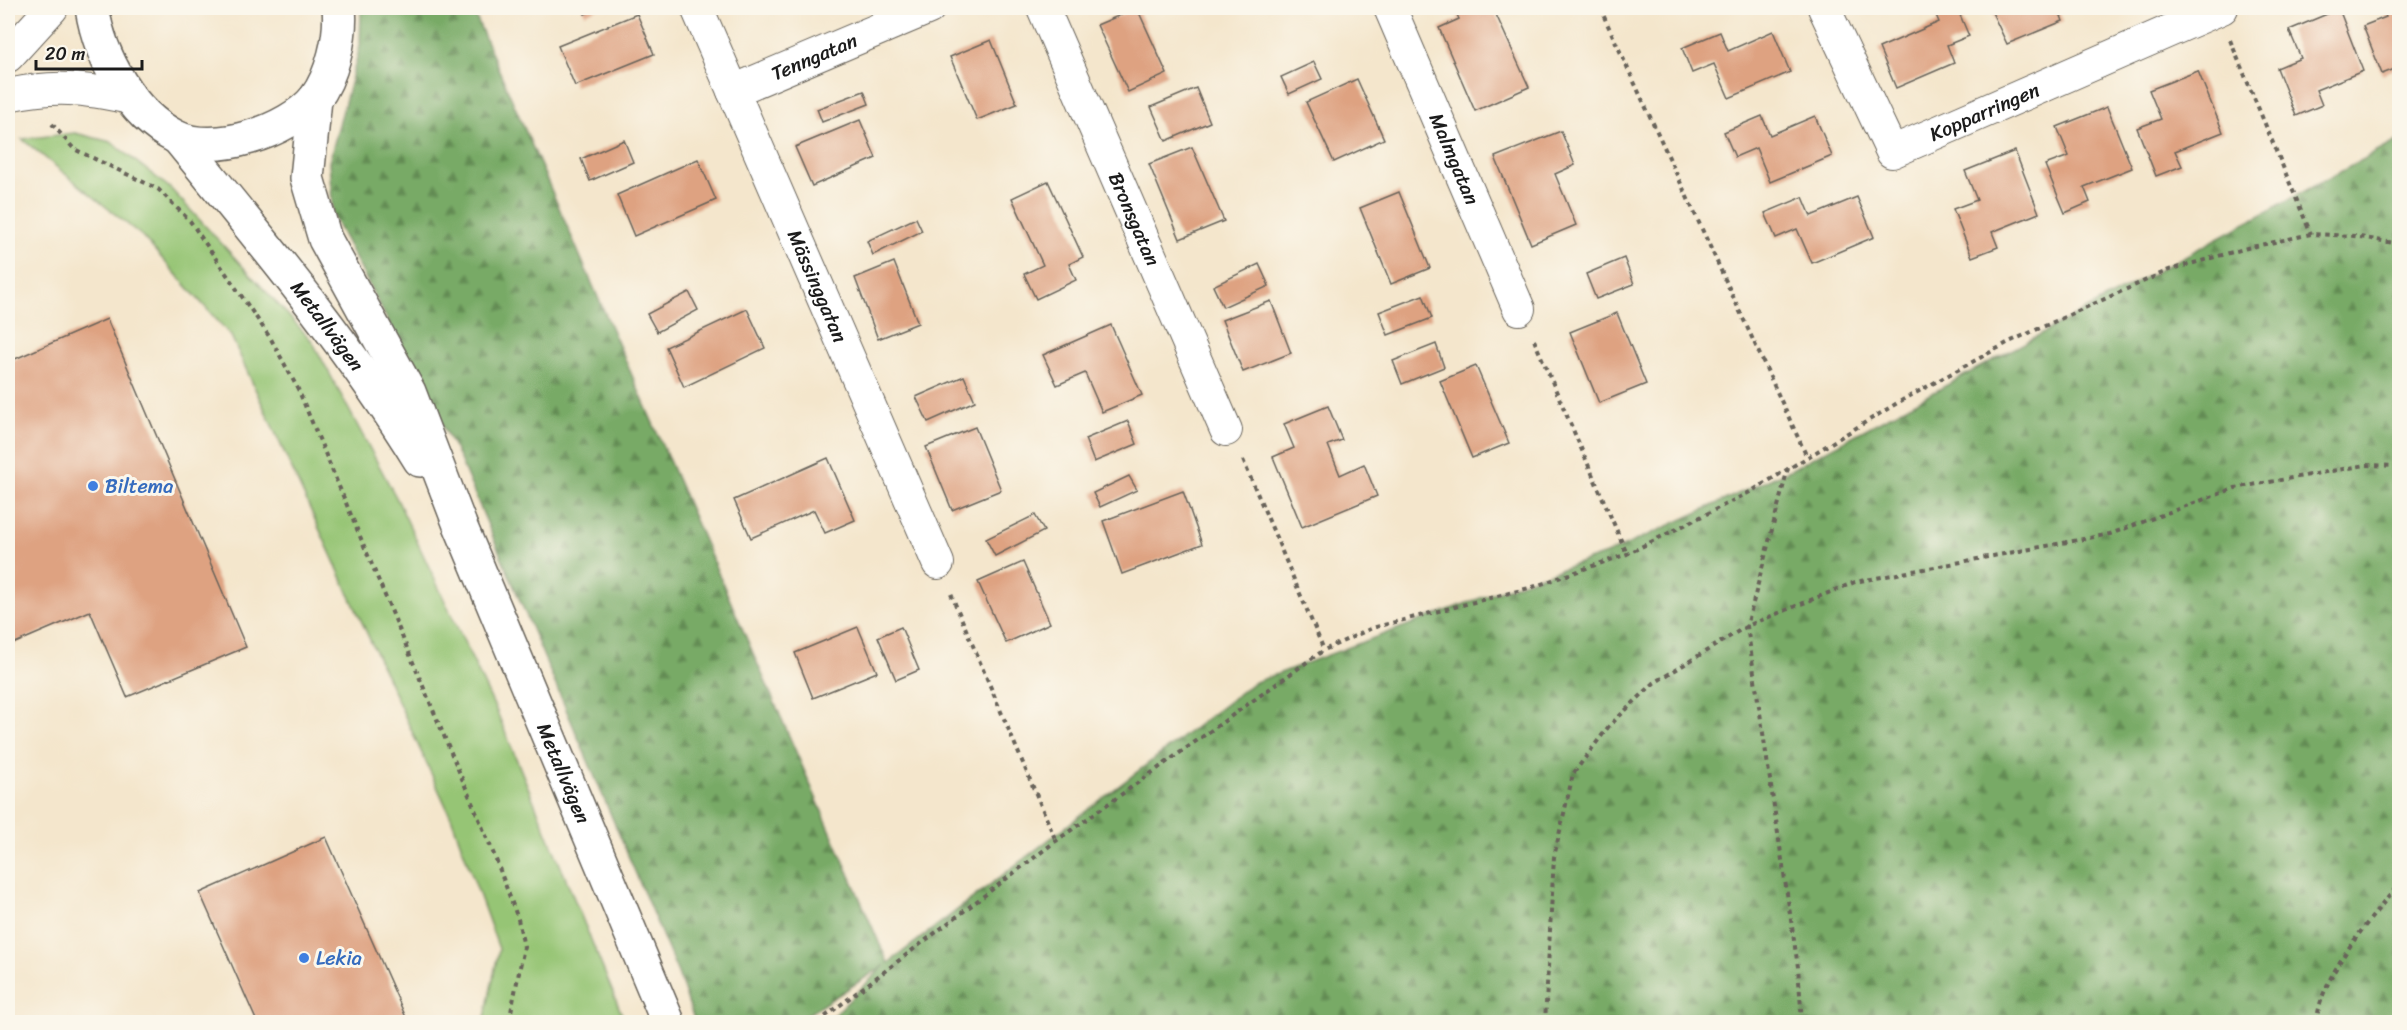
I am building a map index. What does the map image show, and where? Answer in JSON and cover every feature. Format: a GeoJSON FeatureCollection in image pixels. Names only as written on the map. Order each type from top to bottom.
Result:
{"type":"FeatureCollection","features":[{"type":"Feature","properties":{"kind":"main road"},"geometry":{"type":"LineString","coordinates":[[92,8],[103,49],[130,98],[158,126],[178,138],[219,142],[254,137],[294,116],[315,99],[328,71],[337,41],[339,8]]}},
{"type":"Feature","properties":{"kind":"main road","name":"Metallvägen"},"geometry":{"type":"LineString","coordinates":[[315,99],[307,178],[312,202],[325,239],[409,392],[460,525],[668,1023]]}},
{"type":"Feature","properties":{"kind":"main road","name":"Metallvägen"},"geometry":{"type":"LineString","coordinates":[[178,138],[325,318],[389,410],[460,525]]}},
{"type":"Feature","properties":{"kind":"street"},"geometry":{"type":"LineString","coordinates":[[8,56],[52,8]]}},
{"type":"Feature","properties":{"kind":"street","name":"Mässinggatan"},"geometry":{"type":"LineString","coordinates":[[697,8],[938,563]]}},
{"type":"Feature","properties":{"kind":"street","name":"Tenngatan"},"geometry":{"type":"LineString","coordinates":[[733,91],[928,8]]}},
{"type":"Feature","properties":{"kind":"street","name":"Bronsgatan"},"geometry":{"type":"LineString","coordinates":[[1044,8],[1226,430]]}},
{"type":"Feature","properties":{"kind":"street","name":"Malmgatan"},"geometry":{"type":"LineString","coordinates":[[1390,8],[1518,309]]}},
{"type":"Feature","properties":{"kind":"street","name":"Kopparringen"},"geometry":{"type":"LineString","coordinates":[[1824,8],[1892,152],[2221,8]]}},
{"type":"Feature","properties":{"kind":"street"},"geometry":{"type":"LineString","coordinates":[[21,92],[86,88],[130,98]]}},
{"type":"Feature","properties":{"kind":"path"},"geometry":{"type":"LineString","coordinates":[[1600,8],[1807,457]]}},
{"type":"Feature","properties":{"kind":"path"},"geometry":{"type":"LineString","coordinates":[[2221,8],[2225,27],[2311,234]]}},
{"type":"Feature","properties":{"kind":"path"},"geometry":{"type":"LineString","coordinates":[[21,92],[74,148],[158,189],[190,221],[272,339],[298,389],[495,857],[518,919],[524,947],[509,1023]]}},
{"type":"Feature","properties":{"kind":"path"},"geometry":{"type":"LineString","coordinates":[[818,1023],[1056,841],[1324,650],[1372,628],[1533,587],[1627,554],[1750,492],[1979,358],[2074,312],[2169,270],[2247,248],[2311,234],[2354,236],[2400,244]]}},
{"type":"Feature","properties":{"kind":"path"},"geometry":{"type":"LineString","coordinates":[[1518,309],[1538,348],[1627,554]]}},
{"type":"Feature","properties":{"kind":"path"},"geometry":{"type":"LineString","coordinates":[[1226,430],[1248,470],[1324,650]]}},
{"type":"Feature","properties":{"kind":"path"},"geometry":{"type":"LineString","coordinates":[[1545,1023],[1554,856],[1573,774],[1609,726],[1654,684],[1747,626],[1855,582],[2110,534],[2235,488],[2366,465],[2400,466]]}},
{"type":"Feature","properties":{"kind":"path"},"geometry":{"type":"LineString","coordinates":[[1788,468],[1747,626],[1798,967],[1802,1023]]}},
{"type":"Feature","properties":{"kind":"path"},"geometry":{"type":"LineString","coordinates":[[938,563],[1056,841]]}},
{"type":"Feature","properties":{"kind":"path"},"geometry":{"type":"LineString","coordinates":[[2317,1023],[2318,1007],[2351,942],[2400,884]]}},
{"type":"Feature","properties":{"kind":"green space"},"geometry":{"type":"Polygon","coordinates":[[[361,8],[472,8],[888,963],[1253,683],[1526,581],[1609,553],[1790,470],[2399,140],[2399,1022],[827,1022],[885,965],[796,1022],[695,1022],[678,973],[459,457],[333,216],[329,162],[360,46],[361,8]]]}},
{"type":"Feature","properties":{"kind":"green space"},"geometry":{"type":"Polygon","coordinates":[[[75,133],[111,142],[170,188],[312,341],[397,499],[497,712],[625,1022],[484,1022],[499,949],[451,817],[231,336],[142,236],[22,139],[75,133]]]}},
{"type":"Feature","properties":{"kind":"building"},"geometry":{"type":"Polygon","coordinates":[[[582,8],[599,8],[585,14],[582,8]]]}},
{"type":"Feature","properties":{"kind":"building"},"geometry":{"type":"Polygon","coordinates":[[[1137,8],[1167,74],[1128,92],[1097,25],[1137,8]]]}},
{"type":"Feature","properties":{"kind":"building"},"geometry":{"type":"Polygon","coordinates":[[[1454,8],[1493,8],[1529,87],[1475,111],[1439,28],[1459,19],[1454,8]]]}},
{"type":"Feature","properties":{"kind":"building"},"geometry":{"type":"Polygon","coordinates":[[[1933,8],[1957,8],[1969,36],[1947,45],[1954,63],[1896,88],[1879,48],[1939,22],[1933,8]]]}},
{"type":"Feature","properties":{"kind":"building"},"geometry":{"type":"Polygon","coordinates":[[[1990,8],[2058,8],[2063,21],[2007,44],[1990,8]]]}},
{"type":"Feature","properties":{"kind":"building"},"geometry":{"type":"Polygon","coordinates":[[[2382,8],[2400,8],[2400,67],[2382,74],[2363,26],[2386,17],[2382,8]]]}},
{"type":"Feature","properties":{"kind":"building"},"geometry":{"type":"Polygon","coordinates":[[[2339,9],[2363,71],[2316,90],[2322,105],[2296,116],[2277,68],[2301,58],[2289,30],[2339,9]]]}},
{"type":"Feature","properties":{"kind":"building"},"geometry":{"type":"Polygon","coordinates":[[[637,14],[654,54],[575,86],[558,46],[637,14]]]}},
{"type":"Feature","properties":{"kind":"building"},"geometry":{"type":"Polygon","coordinates":[[[1773,31],[1790,72],[1729,98],[1714,64],[1692,73],[1682,48],[1720,32],[1728,51],[1773,31]]]}},
{"type":"Feature","properties":{"kind":"building"},"geometry":{"type":"Polygon","coordinates":[[[991,40],[1017,104],[977,120],[950,57],[991,40]]]}},
{"type":"Feature","properties":{"kind":"building"},"geometry":{"type":"Polygon","coordinates":[[[1314,62],[1322,79],[1289,94],[1281,77],[1314,62]]]}},
{"type":"Feature","properties":{"kind":"building"},"geometry":{"type":"Polygon","coordinates":[[[2198,71],[2223,132],[2175,151],[2182,166],[2156,176],[2137,128],[2161,119],[2149,90],[2198,71]]]}},
{"type":"Feature","properties":{"kind":"building"},"geometry":{"type":"Polygon","coordinates":[[[1357,79],[1384,139],[1334,162],[1306,102],[1357,79]]]}},
{"type":"Feature","properties":{"kind":"building"},"geometry":{"type":"Polygon","coordinates":[[[1196,88],[1210,122],[1166,141],[1151,107],[1196,88]]]}},
{"type":"Feature","properties":{"kind":"building"},"geometry":{"type":"Polygon","coordinates":[[[864,91],[869,104],[822,122],[817,109],[864,91]]]}},
{"type":"Feature","properties":{"kind":"building"},"geometry":{"type":"Polygon","coordinates":[[[2107,107],[2132,168],[2084,187],[2090,202],[2065,213],[2045,165],[2069,156],[2057,127],[2107,107]]]}},
{"type":"Feature","properties":{"kind":"building"},"geometry":{"type":"Polygon","coordinates":[[[1762,116],[1770,135],[1815,116],[1832,156],[1770,182],[1756,148],[1735,157],[1724,132],[1762,116]]]}},
{"type":"Feature","properties":{"kind":"building"},"geometry":{"type":"Polygon","coordinates":[[[860,120],[876,158],[812,186],[795,147],[860,120]]]}},
{"type":"Feature","properties":{"kind":"building"},"geometry":{"type":"Polygon","coordinates":[[[1561,131],[1575,165],[1555,174],[1576,225],[1531,244],[1495,157],[1561,131]]]}},
{"type":"Feature","properties":{"kind":"building"},"geometry":{"type":"Polygon","coordinates":[[[624,140],[633,162],[590,181],[581,159],[624,140]]]}},
{"type":"Feature","properties":{"kind":"building"},"geometry":{"type":"Polygon","coordinates":[[[1192,147],[1224,221],[1180,239],[1149,164],[1192,147]]]}},
{"type":"Feature","properties":{"kind":"building"},"geometry":{"type":"Polygon","coordinates":[[[2015,151],[2039,213],[1992,232],[1998,247],[1972,257],[1953,209],[1977,200],[1965,171],[2015,151]]]}},
{"type":"Feature","properties":{"kind":"building"},"geometry":{"type":"Polygon","coordinates":[[[698,159],[716,200],[634,236],[617,195],[698,159]]]}},
{"type":"Feature","properties":{"kind":"building"},"geometry":{"type":"Polygon","coordinates":[[[1048,181],[1083,257],[1069,264],[1076,280],[1036,299],[1024,274],[1043,265],[1012,198],[1048,181]]]}},
{"type":"Feature","properties":{"kind":"building"},"geometry":{"type":"Polygon","coordinates":[[[1399,192],[1430,268],[1391,284],[1360,208],[1399,192]]]}},
{"type":"Feature","properties":{"kind":"building"},"geometry":{"type":"Polygon","coordinates":[[[1803,197],[1811,216],[1857,197],[1874,237],[1812,263],[1797,229],[1776,238],[1765,213],[1803,197]]]}},
{"type":"Feature","properties":{"kind":"building"},"geometry":{"type":"Polygon","coordinates":[[[916,218],[922,231],[873,255],[867,241],[916,218]]]}},
{"type":"Feature","properties":{"kind":"building"},"geometry":{"type":"Polygon","coordinates":[[[1624,258],[1634,284],[1596,299],[1586,274],[1624,258]]]}},
{"type":"Feature","properties":{"kind":"building"},"geometry":{"type":"Polygon","coordinates":[[[894,262],[918,323],[878,339],[855,278],[894,262]]]}},
{"type":"Feature","properties":{"kind":"building"},"geometry":{"type":"Polygon","coordinates":[[[1259,264],[1269,286],[1223,307],[1213,286],[1259,264]]]}},
{"type":"Feature","properties":{"kind":"building"},"geometry":{"type":"Polygon","coordinates":[[[689,292],[698,310],[657,332],[647,314],[689,292]]]}},
{"type":"Feature","properties":{"kind":"building"},"geometry":{"type":"Polygon","coordinates":[[[1423,295],[1432,318],[1388,335],[1379,312],[1423,295]]]}},
{"type":"Feature","properties":{"kind":"building"},"geometry":{"type":"Polygon","coordinates":[[[1271,301],[1291,353],[1243,372],[1222,320],[1271,301]]]}},
{"type":"Feature","properties":{"kind":"building"},"geometry":{"type":"Polygon","coordinates":[[[747,309],[765,348],[684,387],[666,347],[747,309]]]}},
{"type":"Feature","properties":{"kind":"building"},"geometry":{"type":"Polygon","coordinates":[[[1617,313],[1646,384],[1599,403],[1570,332],[1617,313]]]}},
{"type":"Feature","properties":{"kind":"building","name":"Biltema"},"geometry":{"type":"Polygon","coordinates":[[[107,319],[246,647],[127,697],[90,611],[8,646],[8,362],[107,319]]]}},
{"type":"Feature","properties":{"kind":"building"},"geometry":{"type":"Polygon","coordinates":[[[1111,325],[1142,395],[1102,412],[1085,373],[1057,385],[1043,355],[1111,325]]]}},
{"type":"Feature","properties":{"kind":"building"},"geometry":{"type":"Polygon","coordinates":[[[1436,344],[1444,367],[1402,384],[1393,361],[1436,344]]]}},
{"type":"Feature","properties":{"kind":"building"},"geometry":{"type":"Polygon","coordinates":[[[1476,366],[1509,443],[1472,458],[1440,381],[1476,366]]]}},
{"type":"Feature","properties":{"kind":"building"},"geometry":{"type":"Polygon","coordinates":[[[964,376],[975,401],[928,422],[916,397],[964,376]]]}},
{"type":"Feature","properties":{"kind":"building"},"geometry":{"type":"Polygon","coordinates":[[[1328,406],[1342,440],[1328,445],[1340,475],[1364,464],[1377,496],[1302,527],[1273,457],[1294,448],[1284,424],[1328,406]]]}},
{"type":"Feature","properties":{"kind":"building"},"geometry":{"type":"Polygon","coordinates":[[[1128,421],[1137,444],[1094,462],[1085,439],[1128,421]]]}},
{"type":"Feature","properties":{"kind":"building"},"geometry":{"type":"Polygon","coordinates":[[[975,427],[1001,490],[952,510],[926,447],[975,427]]]}},
{"type":"Feature","properties":{"kind":"building"},"geometry":{"type":"Polygon","coordinates":[[[828,458],[855,520],[825,533],[814,510],[751,538],[734,500],[828,458]]]}},
{"type":"Feature","properties":{"kind":"building"},"geometry":{"type":"Polygon","coordinates":[[[1129,476],[1137,490],[1100,507],[1093,493],[1129,476]]]}},
{"type":"Feature","properties":{"kind":"building"},"geometry":{"type":"Polygon","coordinates":[[[1183,491],[1202,544],[1122,574],[1103,521],[1183,491]]]}},
{"type":"Feature","properties":{"kind":"building"},"geometry":{"type":"Polygon","coordinates":[[[1035,515],[1044,531],[995,556],[986,539],[1035,515]]]}},
{"type":"Feature","properties":{"kind":"building"},"geometry":{"type":"Polygon","coordinates":[[[1023,562],[1050,623],[1006,643],[978,582],[1023,562]]]}},
{"type":"Feature","properties":{"kind":"building"},"geometry":{"type":"Polygon","coordinates":[[[858,627],[877,672],[813,698],[795,653],[858,627]]]}},
{"type":"Feature","properties":{"kind":"building"},"geometry":{"type":"Polygon","coordinates":[[[901,627],[919,670],[896,680],[878,637],[901,627]]]}},
{"type":"Feature","properties":{"kind":"building","name":"Lekia"},"geometry":{"type":"Polygon","coordinates":[[[326,837],[408,1022],[257,1022],[200,893],[326,837]]]}},
{"type":"Feature","properties":{"kind":"place","name":"Biltema"},"geometry":{"type":"Point","coordinates":[93,486]}},
{"type":"Feature","properties":{"kind":"place","name":"Lekia"},"geometry":{"type":"Point","coordinates":[304,958]}}]}
